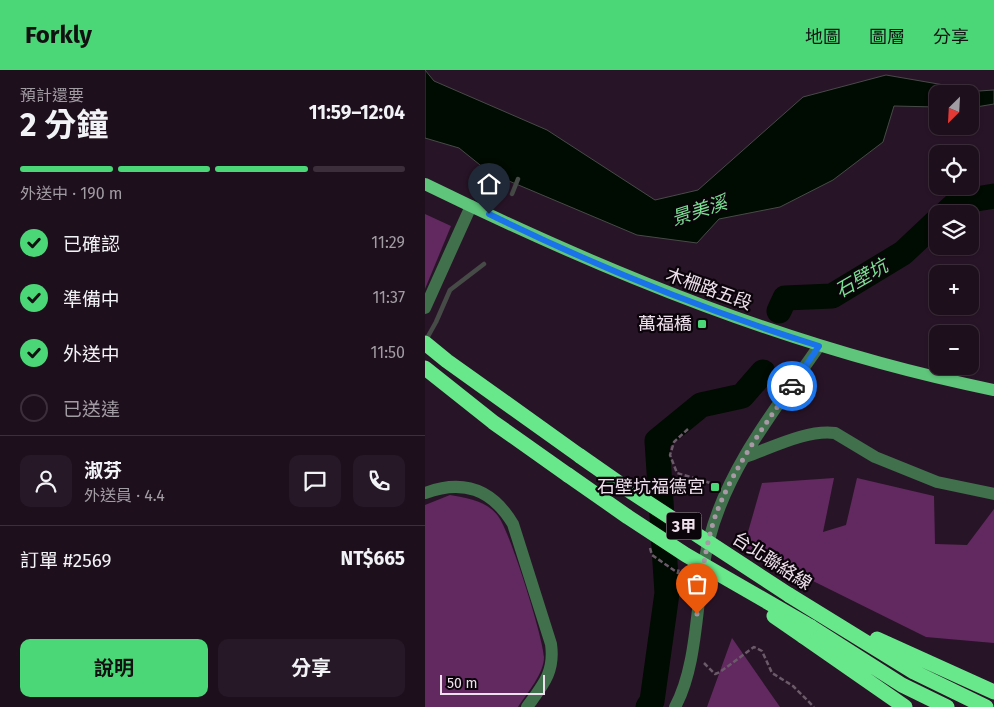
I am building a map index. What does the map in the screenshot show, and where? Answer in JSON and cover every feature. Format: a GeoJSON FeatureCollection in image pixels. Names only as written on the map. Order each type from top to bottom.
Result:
{"type":"FeatureCollection","features":[{"type":"Feature","properties":{"kind":"highway","name":"台北聯絡線"},"geometry":{"type":"LineString","coordinates":[[425,343],[447,361],[633,493],[789,595],[915,672],[986,707]]}},
{"type":"Feature","properties":{"kind":"highway","name":"台北聯絡線"},"geometry":{"type":"LineString","coordinates":[[425,368],[493,422],[628,517],[686,555],[807,632],[902,685],[947,707]]}},
{"type":"Feature","properties":{"kind":"highway"},"geometry":{"type":"LineString","coordinates":[[819,614],[994,692]]}},
{"type":"Feature","properties":{"kind":"highway"},"geometry":{"type":"LineString","coordinates":[[807,632],[905,707]]}},
{"type":"Feature","properties":{"kind":"main road","name":"木柵路五段"},"geometry":{"type":"LineString","coordinates":[[425,184],[599,265],[685,300],[819,346],[937,379],[994,390]]}},
{"type":"Feature","properties":{"kind":"street"},"geometry":{"type":"LineString","coordinates":[[425,308],[471,206]]}},
{"type":"Feature","properties":{"kind":"street"},"geometry":{"type":"LineString","coordinates":[[675,707],[684,687],[692,651],[704,560],[717,514],[728,488],[761,430],[819,346]]}},
{"type":"Feature","properties":{"kind":"street"},"geometry":{"type":"LineString","coordinates":[[745,457],[803,436],[828,432],[835,433],[875,457],[937,482],[994,494]]}},
{"type":"Feature","properties":{"kind":"street"},"geometry":{"type":"LineString","coordinates":[[425,494],[440,488],[457,486],[473,489],[493,499],[505,510],[513,524],[551,644],[553,657],[550,671],[544,683],[527,707]]}},
{"type":"Feature","properties":{"kind":"path"},"geometry":{"type":"LineString","coordinates":[[688,428],[674,442],[670,455],[677,472],[728,488]]}},
{"type":"Feature","properties":{"kind":"path"},"geometry":{"type":"LineString","coordinates":[[652,555],[678,573]]}},
{"type":"Feature","properties":{"kind":"path"},"geometry":{"type":"LineString","coordinates":[[692,651],[715,674],[721,672],[754,646],[762,651],[772,673],[793,686],[814,707]]}},
{"type":"Feature","properties":{"kind":"shaded area"},"geometry":{"type":"Polygon","coordinates":[[[425,214],[451,226],[425,289],[425,214]]]}},
{"type":"Feature","properties":{"kind":"shaded area"},"geometry":{"type":"Polygon","coordinates":[[[834,478],[823,532],[846,525],[857,478],[934,496],[935,544],[967,545],[994,509],[994,643],[926,637],[736,543],[748,532],[762,483],[834,478]]]}},
{"type":"Feature","properties":{"kind":"shaded area"},"geometry":{"type":"Polygon","coordinates":[[[450,495],[470,499],[482,504],[498,516],[510,542],[525,585],[544,657],[538,677],[518,707],[425,707],[425,505],[450,495]]]}},
{"type":"Feature","properties":{"kind":"shaded area"},"geometry":{"type":"Polygon","coordinates":[[[732,638],[780,707],[707,707],[732,638]]]}},
{"type":"Feature","properties":{"kind":"water","name":"景美溪"},"geometry":{"type":"Polygon","coordinates":[[[425,70],[434,81],[547,130],[655,200],[698,190],[803,97],[886,75],[944,85],[929,85],[929,107],[894,106],[883,142],[833,180],[780,207],[719,219],[697,243],[637,235],[490,173],[459,148],[425,138],[425,70]]]}},
{"type":"Feature","properties":{"kind":"water"},"geometry":{"type":"Polygon","coordinates":[[[994,90],[994,104],[979,106],[979,91],[994,90]]]}},
{"type":"Feature","properties":{"kind":"waterway"},"geometry":{"type":"LineString","coordinates":[[512,194],[518,179]]}},
{"type":"Feature","properties":{"kind":"waterway","name":"石壁坑"},"geometry":{"type":"LineString","coordinates":[[955,205],[958,202],[994,196]]}},
{"type":"Feature","properties":{"kind":"waterway","name":"石壁坑"},"geometry":{"type":"LineString","coordinates":[[779,311],[785,298],[832,296],[903,253],[929,229]]}},
{"type":"Feature","properties":{"kind":"waterway"},"geometry":{"type":"LineString","coordinates":[[426,340],[450,290],[484,264]]}},
{"type":"Feature","properties":{"kind":"waterway","name":"石壁坑"},"geometry":{"type":"LineString","coordinates":[[648,707],[652,701],[667,593],[657,441],[701,405],[742,396],[763,372]]}},
{"type":"Feature","properties":{"kind":"way so far"},"geometry":{"type":"LineString","coordinates":[[697,614],[704,560],[717,514],[728,488],[745,457],[761,430],[792,386]]}},
{"type":"Feature","properties":{"kind":"place","name":"萬福橋"},"geometry":{"type":"Point","coordinates":[702,324]}},
{"type":"Feature","properties":{"kind":"place","name":"石壁坑福德宮"},"geometry":{"type":"Point","coordinates":[715,487]}},
{"type":"Feature","properties":{"kind":"route"},"geometry":{"type":"LineString","coordinates":[[489,214],[599,265],[685,300],[819,346],[792,386]]}}]}
